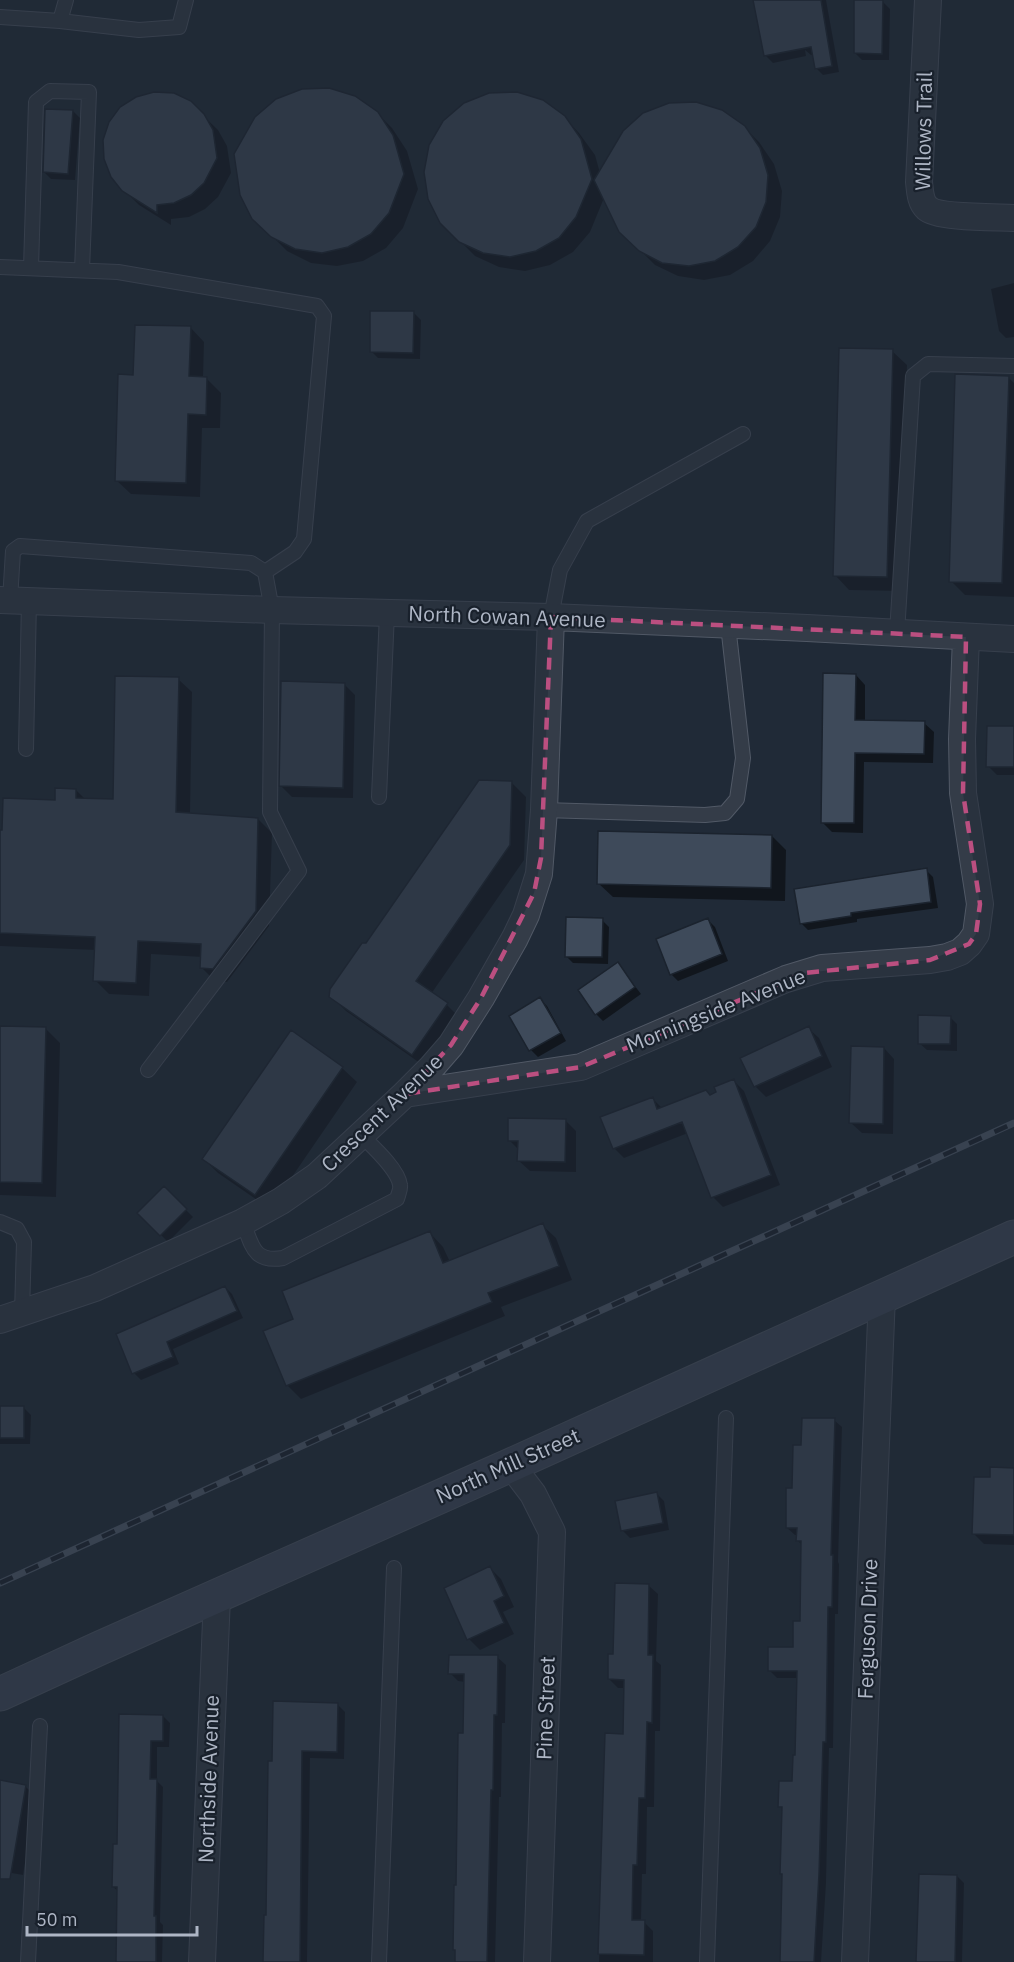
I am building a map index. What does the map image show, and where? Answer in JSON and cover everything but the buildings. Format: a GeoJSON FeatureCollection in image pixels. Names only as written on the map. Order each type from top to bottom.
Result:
{"type":"FeatureCollection","features":[{"type":"Feature","properties":{"kind":"main road","name":"North Mill Street"},"geometry":{"type":"LineString","coordinates":[[0,1694],[1014,1237]]}},
{"type":"Feature","properties":{"kind":"street","name":"Willows Trail"},"geometry":{"type":"LineString","coordinates":[[928,0],[920,182],[922,202],[926,208],[941,214],[1014,218]]}},
{"type":"Feature","properties":{"kind":"street","name":"North Cowan Avenue"},"geometry":{"type":"LineString","coordinates":[[13,600],[272,610],[551,617],[1014,639]]}},
{"type":"Feature","properties":{"kind":"street","name":"Crescent Avenue"},"geometry":{"type":"LineString","coordinates":[[11,1316],[95,1288],[243,1222],[281,1201],[317,1176],[405,1094],[451,1044],[481,998],[515,938],[526,915],[539,874],[544,810],[551,617]]}},
{"type":"Feature","properties":{"kind":"street","name":"Morningside Avenue"},"geometry":{"type":"LineString","coordinates":[[405,1094],[581,1067],[804,973],[841,966],[930,960],[960,952],[976,934],[980,904],[963,793],[962,739],[966,637]]}},
{"type":"Feature","properties":{"kind":"street","name":"Ferguson Drive"},"geometry":{"type":"LineString","coordinates":[[855,1962],[882,1295]]}},
{"type":"Feature","properties":{"kind":"street","name":"Pine Street"},"geometry":{"type":"LineString","coordinates":[[511,1465],[533,1494],[552,1532],[537,1962]]}},
{"type":"Feature","properties":{"kind":"street","name":"Northside Avenue"},"geometry":{"type":"LineString","coordinates":[[202,1962],[217,1596]]}},
{"type":"Feature","properties":{"kind":"lane"},"geometry":{"type":"LineString","coordinates":[[60,21],[66,0]]}},
{"type":"Feature","properties":{"kind":"lane"},"geometry":{"type":"LineString","coordinates":[[0,17],[139,30],[179,27],[186,0]]}},
{"type":"Feature","properties":{"kind":"lane"},"geometry":{"type":"LineString","coordinates":[[31,268],[36,102],[50,91],[89,92],[82,270]]}},
{"type":"Feature","properties":{"kind":"lane"},"geometry":{"type":"LineString","coordinates":[[0,267],[118,272],[317,306],[324,316],[304,539],[295,552],[265,572]]}},
{"type":"Feature","properties":{"kind":"lane"},"geometry":{"type":"LineString","coordinates":[[897,633],[914,376],[928,364],[1014,366]]}},
{"type":"Feature","properties":{"kind":"lane"},"geometry":{"type":"LineString","coordinates":[[551,617],[560,570],[587,521],[743,434]]}},
{"type":"Feature","properties":{"kind":"lane"},"geometry":{"type":"LineString","coordinates":[[26,749],[13,600],[13,551],[20,546],[251,562],[265,572],[272,610],[270,812],[299,871],[148,1070]]}},
{"type":"Feature","properties":{"kind":"lane"},"geometry":{"type":"LineString","coordinates":[[379,797],[387,613]]}},
{"type":"Feature","properties":{"kind":"lane"},"geometry":{"type":"LineString","coordinates":[[544,810],[705,815],[725,813],[737,799],[743,758],[728,624]]}},
{"type":"Feature","properties":{"kind":"lane"},"geometry":{"type":"LineString","coordinates":[[243,1222],[256,1254],[271,1260],[283,1258],[397,1199],[401,1186],[397,1176],[361,1135]]}},
{"type":"Feature","properties":{"kind":"lane"},"geometry":{"type":"LineString","coordinates":[[0,1222],[17,1229],[24,1242],[11,1316]]}},
{"type":"Feature","properties":{"kind":"lane"},"geometry":{"type":"LineString","coordinates":[[707,1962],[726,1418]]}},
{"type":"Feature","properties":{"kind":"lane"},"geometry":{"type":"LineString","coordinates":[[379,1962],[394,1568]]}},
{"type":"Feature","properties":{"kind":"lane"},"geometry":{"type":"LineString","coordinates":[[28,1962],[40,1726]]}},
{"type":"Feature","properties":{"kind":"highlighted area"},"geometry":{"type":"Polygon","coordinates":[[[551,617],[966,637],[963,793],[980,904],[976,934],[969,944],[930,960],[804,973],[581,1067],[405,1094],[451,1045],[481,998],[534,893],[541,858],[551,617]]]}},
{"type":"Feature","properties":{"kind":"railway"},"geometry":{"type":"LineString","coordinates":[[0,1583],[1014,1123]]}}]}
